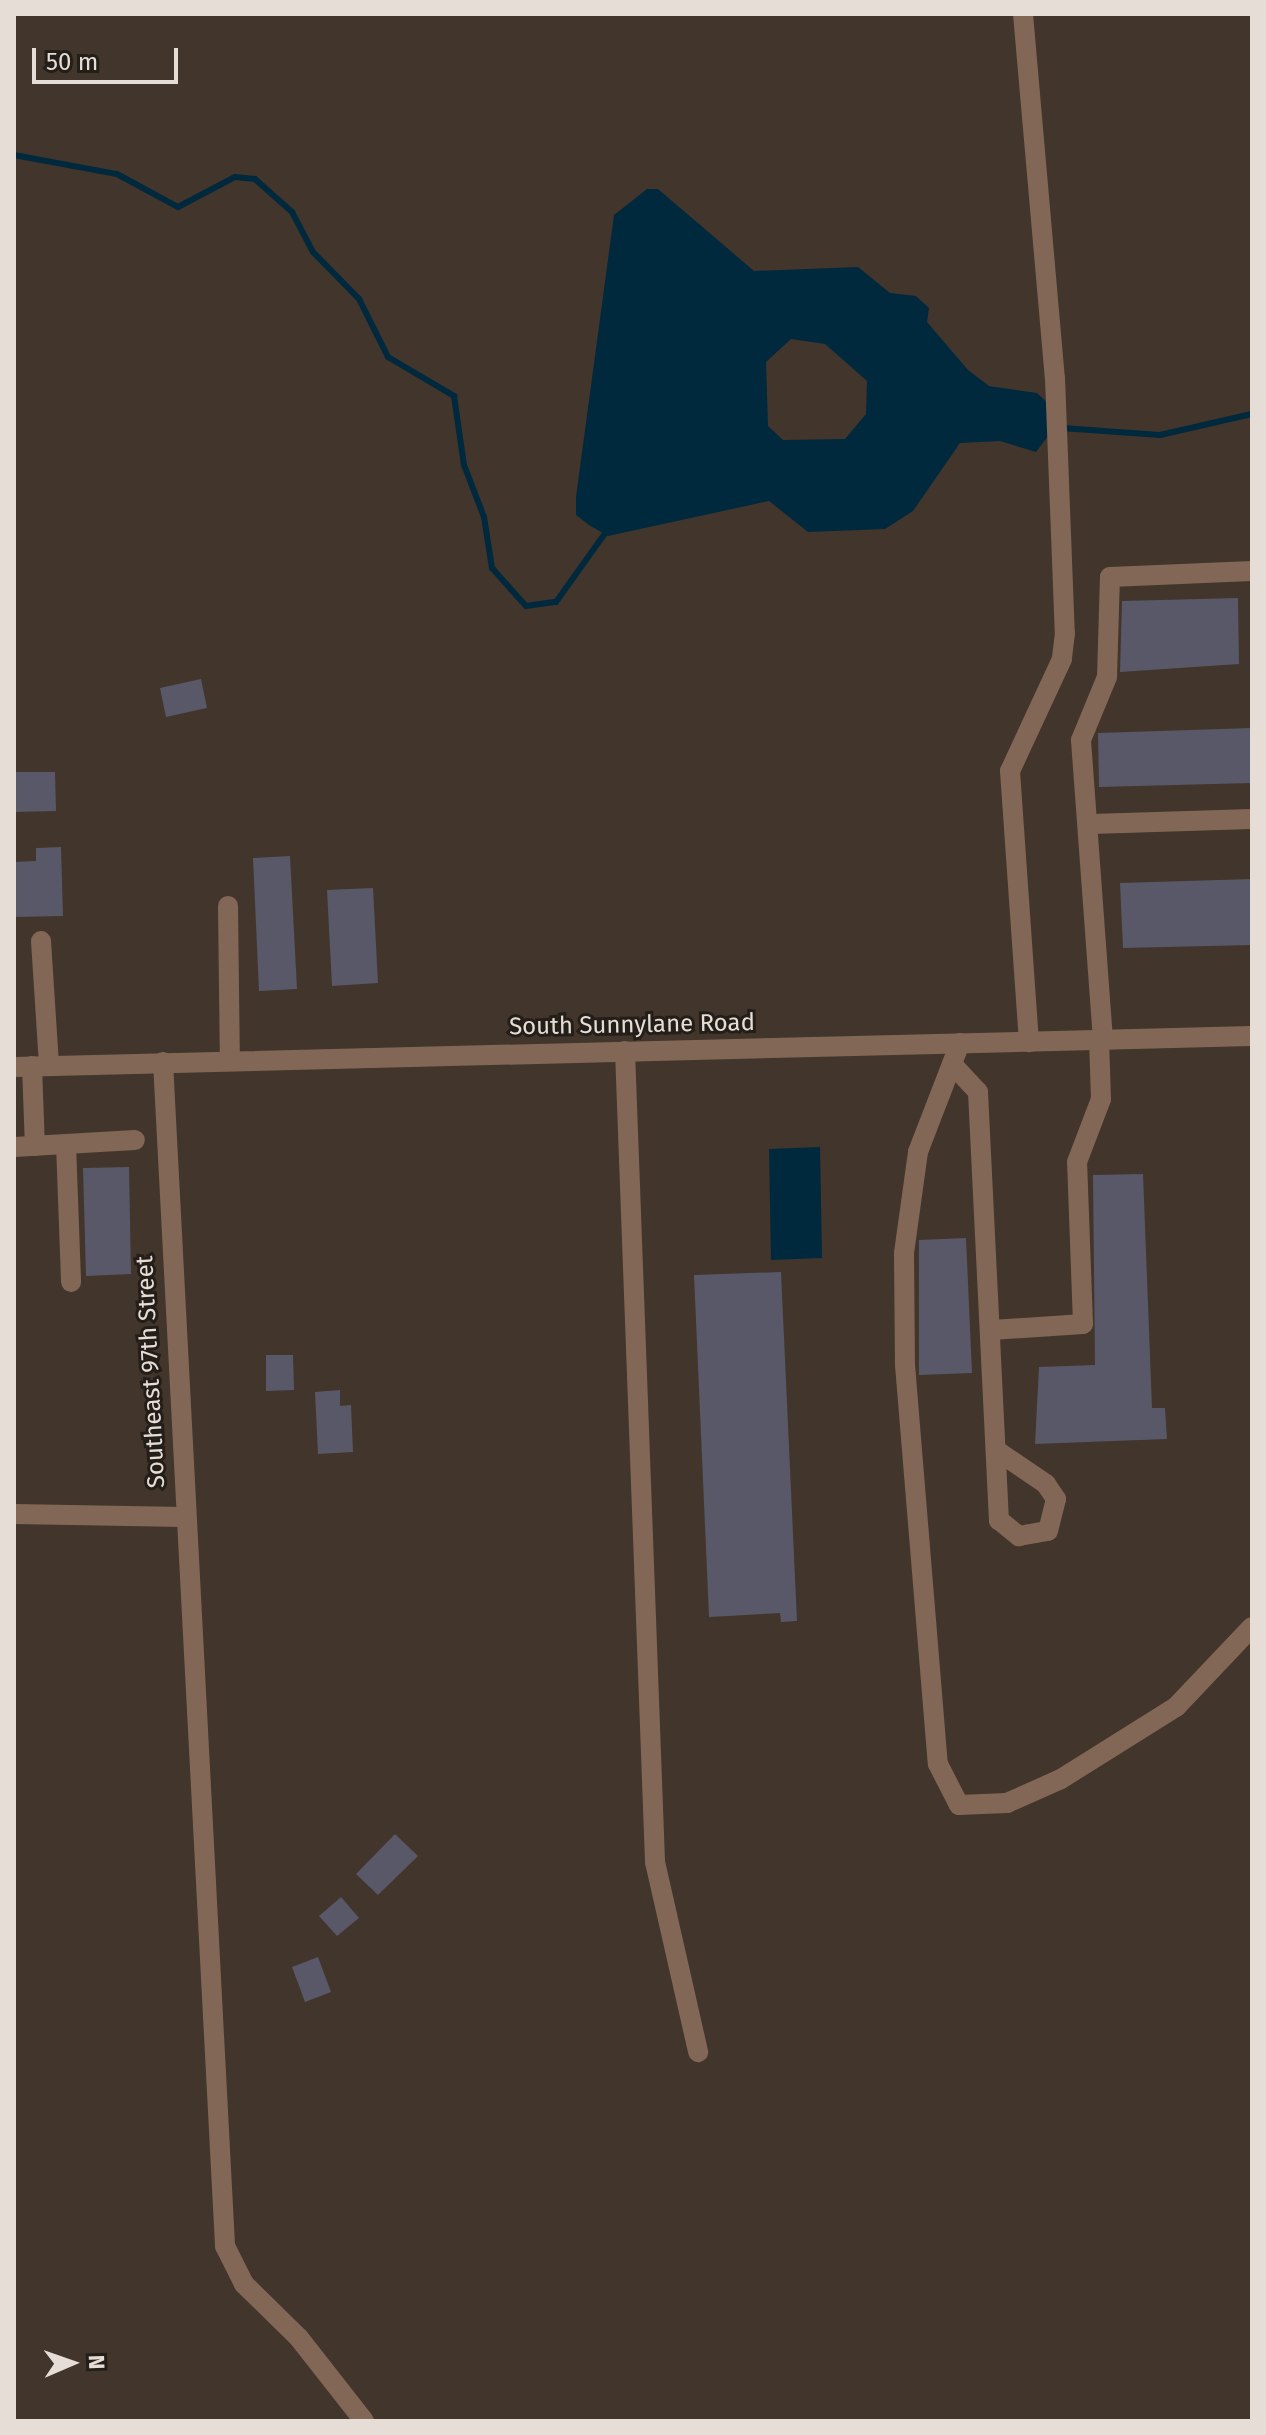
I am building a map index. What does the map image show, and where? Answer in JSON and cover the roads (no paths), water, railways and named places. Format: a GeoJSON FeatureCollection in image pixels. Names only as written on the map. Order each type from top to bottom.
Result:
{"type":"FeatureCollection","features":[{"type":"Feature","properties":{"kind":"street"},"geometry":{"type":"LineString","coordinates":[[1023,14],[1055,378],[1065,620],[1062,659],[1010,771],[1029,1042]]}},
{"type":"Feature","properties":{"kind":"street"},"geometry":{"type":"LineString","coordinates":[[992,1330],[1083,1324],[1077,1162],[1101,1099],[1101,1040],[1091,824],[1081,740],[1107,677],[1110,577],[1252,571]]}},
{"type":"Feature","properties":{"kind":"street"},"geometry":{"type":"LineString","coordinates":[[1091,824],[1252,819]]}},
{"type":"Feature","properties":{"kind":"street"},"geometry":{"type":"LineString","coordinates":[[228,906],[230,1061]]}},
{"type":"Feature","properties":{"kind":"street"},"geometry":{"type":"LineString","coordinates":[[35,1146],[32,1066],[41,941]]}},
{"type":"Feature","properties":{"kind":"street","name":"South Sunnylane Road"},"geometry":{"type":"LineString","coordinates":[[32,1066],[1252,1036]]}},
{"type":"Feature","properties":{"kind":"street"},"geometry":{"type":"LineString","coordinates":[[960,1043],[918,1152],[904,1235],[905,1365],[938,1764],[959,1805],[1007,1803],[1061,1779],[1176,1707],[1252,1627]]}},
{"type":"Feature","properties":{"kind":"street"},"geometry":{"type":"LineString","coordinates":[[625,1051],[655,1862],[698,2052]]}},
{"type":"Feature","properties":{"kind":"street","name":"Southeast 97th Street"},"geometry":{"type":"LineString","coordinates":[[163,1062],[191,1678],[225,2246],[244,2284],[299,2338],[364,2421]]}},
{"type":"Feature","properties":{"kind":"street"},"geometry":{"type":"LineString","coordinates":[[952,1064],[978,1092],[996,1450]]}},
{"type":"Feature","properties":{"kind":"street"},"geometry":{"type":"LineString","coordinates":[[14,1147],[135,1140]]}},
{"type":"Feature","properties":{"kind":"street"},"geometry":{"type":"LineString","coordinates":[[66,1144],[71,1282]]}},
{"type":"Feature","properties":{"kind":"street"},"geometry":{"type":"LineString","coordinates":[[14,1514],[184,1517]]}},
{"type":"Feature","properties":{"kind":"water"},"geometry":{"type":"Polygon","coordinates":[[[647,189],[658,189],[754,271],[858,267],[890,293],[916,296],[929,308],[927,322],[968,370],[989,386],[1037,393],[1050,405],[1055,427],[1036,452],[1000,441],[960,443],[913,511],[885,529],[808,532],[769,501],[608,536],[576,515],[576,497],[614,215],[647,189]],[[791,339],[766,362],[768,426],[783,440],[845,439],[866,414],[867,381],[825,344],[791,339]]]}},
{"type":"Feature","properties":{"kind":"water"},"geometry":{"type":"Polygon","coordinates":[[[820,1147],[822,1258],[771,1260],[769,1149],[820,1147]]]}},
{"type":"Feature","properties":{"kind":"waterway"},"geometry":{"type":"LineString","coordinates":[[14,155],[117,174],[178,207],[235,177],[255,179],[292,212],[313,252],[359,299],[388,357],[454,396],[464,465],[484,517],[492,568],[526,606],[556,602],[608,529]]}},
{"type":"Feature","properties":{"kind":"waterway"},"geometry":{"type":"LineString","coordinates":[[1062,428],[1160,435],[1252,414]]}}]}
